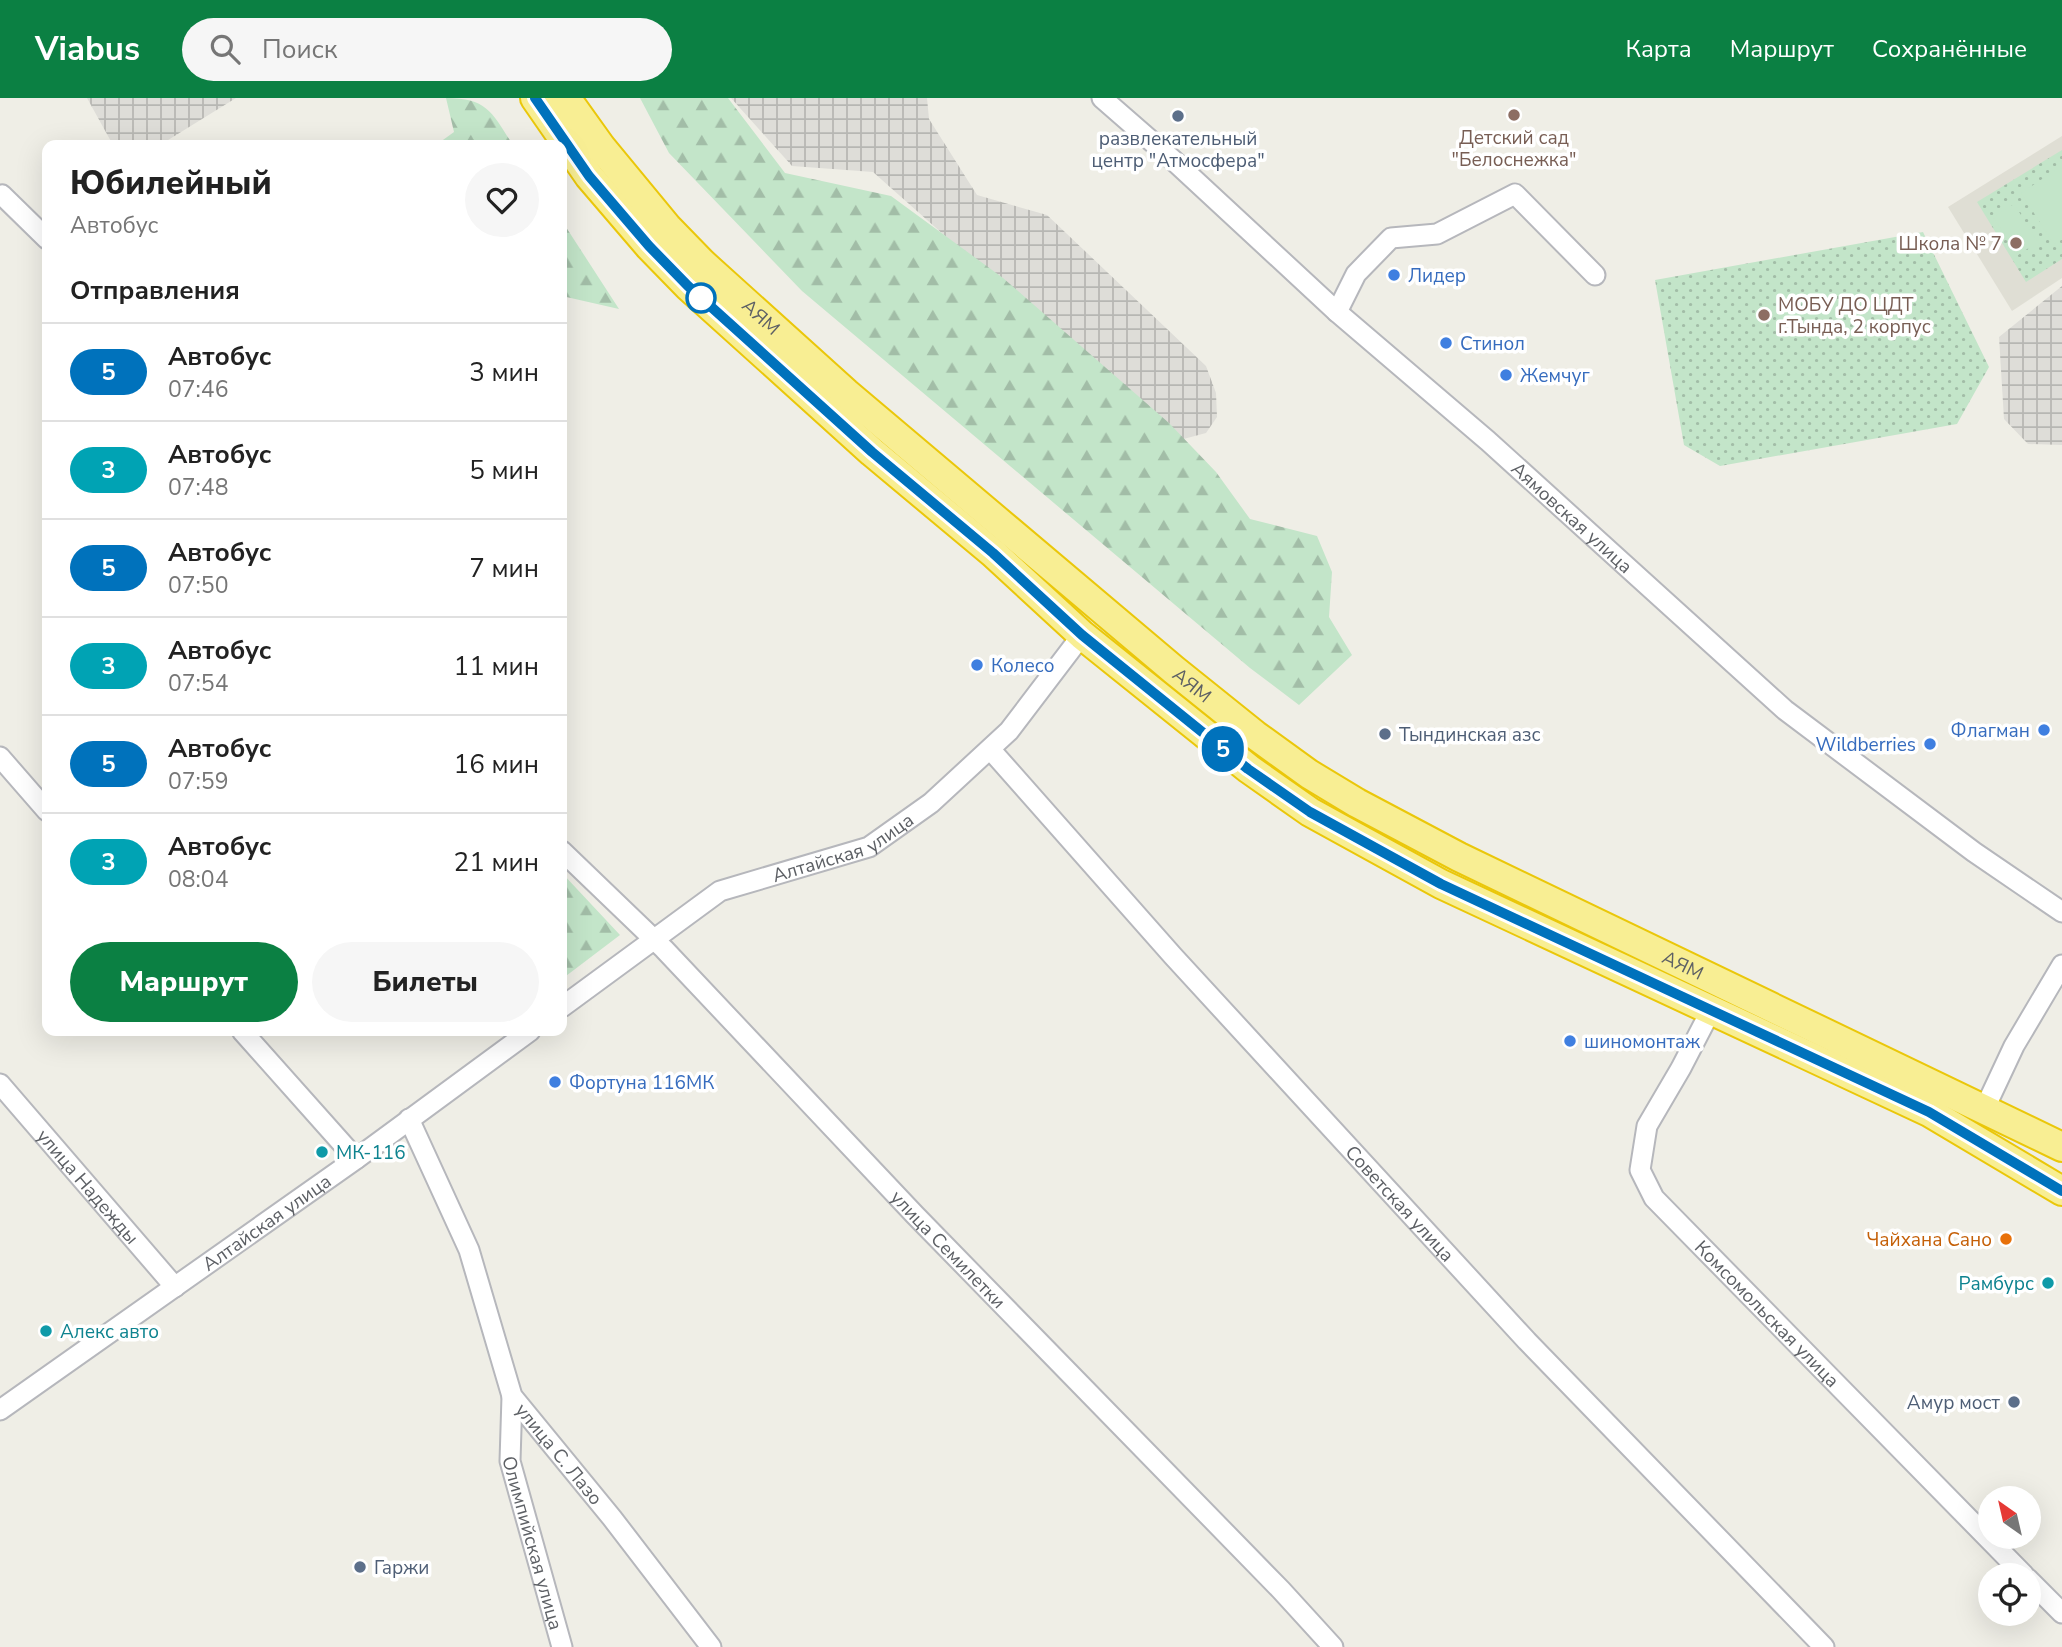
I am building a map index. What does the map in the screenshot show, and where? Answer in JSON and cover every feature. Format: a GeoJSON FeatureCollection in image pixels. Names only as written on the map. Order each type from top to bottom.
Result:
{"type":"FeatureCollection","features":[{"type":"Feature","properties":{"kind":"highway","name":"АЯМ"},"geometry":{"type":"LineString","coordinates":[[535,98],[564,140]]}},
{"type":"Feature","properties":{"kind":"highway","name":"АЯМ"},"geometry":{"type":"LineString","coordinates":[[566,98],[667,227],[702,263],[846,393],[1174,670],[1309,774],[1425,841],[2062,1147]]}},
{"type":"Feature","properties":{"kind":"highway","name":"АЯМ"},"geometry":{"type":"LineString","coordinates":[[567,144],[589,176],[649,246],[688,286],[872,452],[993,553],[1082,635],[1248,769],[1310,812],[1441,884],[1710,1012],[1929,1112],[2062,1191]]}},
{"type":"Feature","properties":{"kind":"street","name":"Аямовская улица"},"geometry":{"type":"LineString","coordinates":[[1102,98],[1337,312],[1488,441],[1785,710],[1974,852],[2062,912]]}},
{"type":"Feature","properties":{"kind":"street"},"geometry":{"type":"LineString","coordinates":[[1337,312],[1356,274],[1391,238],[1437,234],[1515,194],[1595,275]]}},
{"type":"Feature","properties":{"kind":"street"},"geometry":{"type":"LineString","coordinates":[[0,196],[42,234]]}},
{"type":"Feature","properties":{"kind":"street","name":"Алтайская улица"},"geometry":{"type":"LineString","coordinates":[[567,1003],[720,891],[869,847],[931,803],[1018,720],[1082,635]]}},
{"type":"Feature","properties":{"kind":"street","name":"Советская улица"},"geometry":{"type":"LineString","coordinates":[[990,749],[1173,956],[1527,1341],[1824,1647]]}},
{"type":"Feature","properties":{"kind":"street"},"geometry":{"type":"LineString","coordinates":[[0,758],[42,805]]}},
{"type":"Feature","properties":{"kind":"street","name":"улица Семилетки"},"geometry":{"type":"LineString","coordinates":[[567,856],[654,939],[915,1215],[1281,1590],[1333,1647]]}},
{"type":"Feature","properties":{"kind":"street"},"geometry":{"type":"LineString","coordinates":[[1984,1110],[2014,1046],[2062,965]]}},
{"type":"Feature","properties":{"kind":"street","name":"Комсомольская улица"},"geometry":{"type":"LineString","coordinates":[[1710,1012],[1647,1126],[1640,1170],[1654,1198],[2012,1563]]}},
{"type":"Feature","properties":{"kind":"street"},"geometry":{"type":"LineString","coordinates":[[246,1036],[355,1159]]}},
{"type":"Feature","properties":{"kind":"street","name":"Алтайская улица"},"geometry":{"type":"LineString","coordinates":[[0,1410],[355,1159],[523,1036]]}},
{"type":"Feature","properties":{"kind":"street","name":"улица Надежды"},"geometry":{"type":"LineString","coordinates":[[0,1084],[175,1287]]}},
{"type":"Feature","properties":{"kind":"street","name":"улица С. Лазо"},"geometry":{"type":"LineString","coordinates":[[409,1119],[469,1250],[512,1396],[612,1518],[711,1647]]}},
{"type":"Feature","properties":{"kind":"street","name":"Олимпийская улица"},"geometry":{"type":"LineString","coordinates":[[512,1396],[510,1461],[562,1647]]}},
{"type":"Feature","properties":{"kind":"street"},"geometry":{"type":"LineString","coordinates":[[2041,1592],[2062,1613]]}},
{"type":"Feature","properties":{"kind":"shaded area"},"geometry":{"type":"Polygon","coordinates":[[[87,98],[236,98],[168,140],[110,140],[87,98]]]}},
{"type":"Feature","properties":{"kind":"shaded area"},"geometry":{"type":"Polygon","coordinates":[[[731,98],[927,98],[929,119],[977,195],[1047,215],[1206,366],[1216,393],[1217,417],[1206,433],[1176,441],[873,172],[792,166],[731,98]]]}},
{"type":"Feature","properties":{"kind":"shaded area","name":"Школа № 7"},"geometry":{"type":"Polygon","coordinates":[[[2062,136],[2062,278],[2012,311],[1948,207],[2062,136]]]}},
{"type":"Feature","properties":{"kind":"shaded area"},"geometry":{"type":"Polygon","coordinates":[[[2062,286],[2062,445],[2028,444],[2004,419],[1999,337],[2062,286]]]}},
{"type":"Feature","properties":{"kind":"green space"},"geometry":{"type":"Polygon","coordinates":[[[446,98],[480,104],[494,116],[510,140],[443,140],[454,132],[446,98]]]}},
{"type":"Feature","properties":{"kind":"green space"},"geometry":{"type":"Polygon","coordinates":[[[640,98],[728,98],[785,173],[891,196],[1003,278],[1169,423],[1216,472],[1250,519],[1317,536],[1332,572],[1329,617],[1352,655],[1299,705],[1250,668],[802,291],[669,153],[640,98]]]}},
{"type":"Feature","properties":{"kind":"green space"},"geometry":{"type":"Polygon","coordinates":[[[2062,150],[2062,259],[2026,282],[1977,202],[2062,150]]]}},
{"type":"Feature","properties":{"kind":"green space"},"geometry":{"type":"Polygon","coordinates":[[[2062,166],[2062,239],[2054,244],[2021,193],[2062,166]]]}},
{"type":"Feature","properties":{"kind":"green space"},"geometry":{"type":"Polygon","coordinates":[[[2014,204],[2038,242],[2018,255],[1993,217],[2014,204]]]}},
{"type":"Feature","properties":{"kind":"green space"},"geometry":{"type":"Polygon","coordinates":[[[567,229],[619,309],[567,297],[567,229]]]}},
{"type":"Feature","properties":{"kind":"green space"},"geometry":{"type":"Polygon","coordinates":[[[1923,232],[1989,367],[1957,424],[1720,466],[1684,445],[1655,280],[1923,232]]]}},
{"type":"Feature","properties":{"kind":"green space"},"geometry":{"type":"Polygon","coordinates":[[[567,878],[620,935],[567,975],[567,878]]]}},
{"type":"Feature","properties":{"kind":"bus line","name":"5"},"geometry":{"type":"LineString","coordinates":[[535,98],[564,140]]}},
{"type":"Feature","properties":{"kind":"bus line","name":"5"},"geometry":{"type":"LineString","coordinates":[[567,144],[589,176],[649,246],[688,286],[872,452],[993,553],[1082,635],[1248,769],[1310,812],[1441,884],[1710,1012],[1929,1112],[2062,1191]]}},
{"type":"Feature","properties":{"kind":"place","name":"Детский сад \"Белоснежка\""},"geometry":{"type":"Point","coordinates":[1514,115]}},
{"type":"Feature","properties":{"kind":"place","name":"развлекательный центр \"Атмосфера\""},"geometry":{"type":"Point","coordinates":[1178,116]}},
{"type":"Feature","properties":{"kind":"place","name":"Школа № 7"},"geometry":{"type":"Point","coordinates":[2016,243]}},
{"type":"Feature","properties":{"kind":"place","name":"Лидер"},"geometry":{"type":"Point","coordinates":[1394,275]}},
{"type":"Feature","properties":{"kind":"place","name":"МОБУ ДО ЦДТ г.Тында, 2 корпус"},"geometry":{"type":"Point","coordinates":[1764,315]}},
{"type":"Feature","properties":{"kind":"place","name":"Стинол"},"geometry":{"type":"Point","coordinates":[1446,343]}},
{"type":"Feature","properties":{"kind":"place","name":"Жемчуг"},"geometry":{"type":"Point","coordinates":[1506,375]}},
{"type":"Feature","properties":{"kind":"place","name":"Колесо"},"geometry":{"type":"Point","coordinates":[977,665]}},
{"type":"Feature","properties":{"kind":"place","name":"Флагман"},"geometry":{"type":"Point","coordinates":[2044,730]}},
{"type":"Feature","properties":{"kind":"place","name":"Тындинская азс"},"geometry":{"type":"Point","coordinates":[1385,734]}},
{"type":"Feature","properties":{"kind":"place","name":"Wildberries"},"geometry":{"type":"Point","coordinates":[1930,744]}},
{"type":"Feature","properties":{"kind":"place","name":"шиномонтаж"},"geometry":{"type":"Point","coordinates":[1570,1041]}},
{"type":"Feature","properties":{"kind":"place","name":"Фортуна 116МК"},"geometry":{"type":"Point","coordinates":[555,1082]}},
{"type":"Feature","properties":{"kind":"place","name":"МК-116"},"geometry":{"type":"Point","coordinates":[322,1152]}},
{"type":"Feature","properties":{"kind":"place","name":"Чайхана Сано"},"geometry":{"type":"Point","coordinates":[2006,1239]}},
{"type":"Feature","properties":{"kind":"place","name":"Рамбурс"},"geometry":{"type":"Point","coordinates":[2048,1283]}},
{"type":"Feature","properties":{"kind":"place","name":"Алекс авто"},"geometry":{"type":"Point","coordinates":[46,1331]}},
{"type":"Feature","properties":{"kind":"place","name":"Амур мост"},"geometry":{"type":"Point","coordinates":[2014,1402]}},
{"type":"Feature","properties":{"kind":"place","name":"Гаржи"},"geometry":{"type":"Point","coordinates":[360,1567]}}]}
